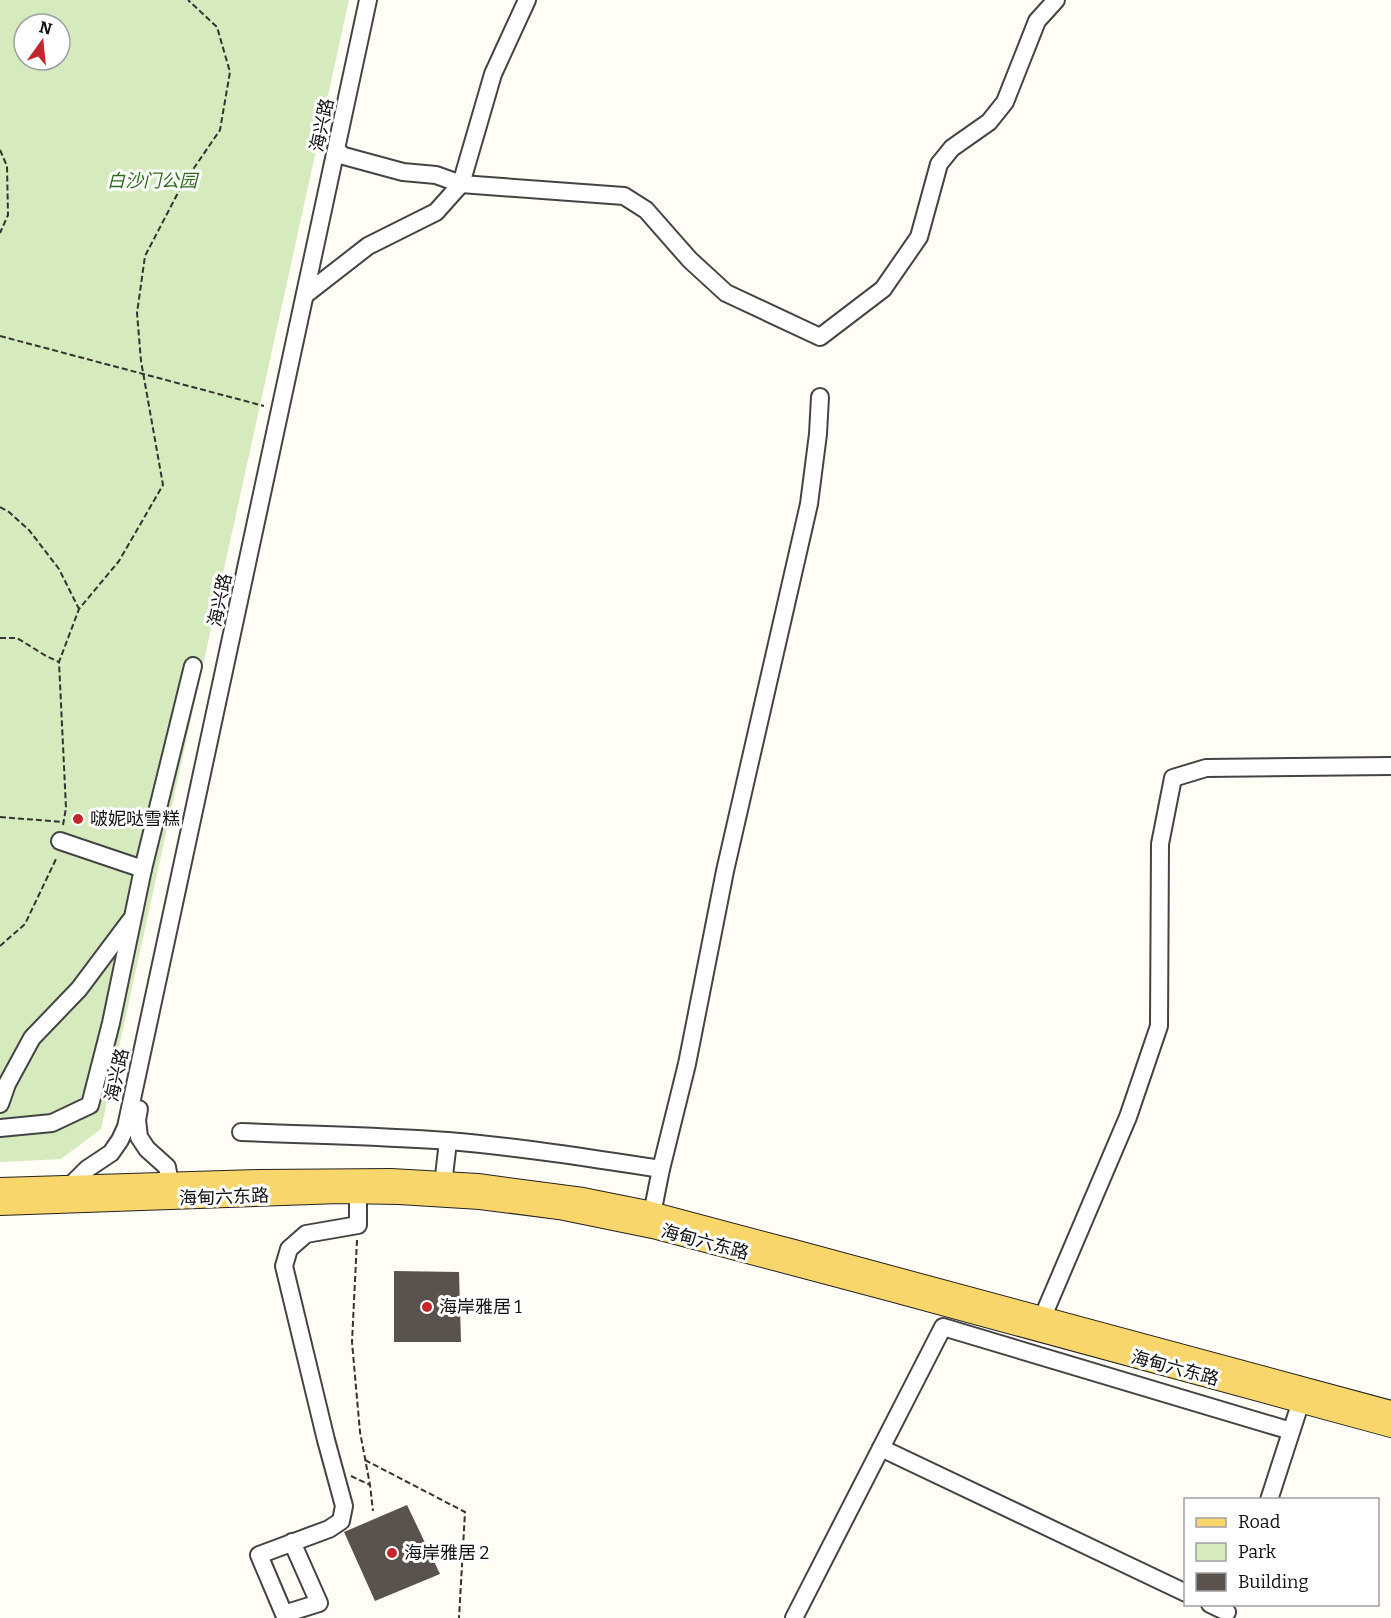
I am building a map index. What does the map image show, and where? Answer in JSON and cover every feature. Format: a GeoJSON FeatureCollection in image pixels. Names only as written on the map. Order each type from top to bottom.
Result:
{"type":"FeatureCollection","features":[{"type":"Feature","properties":{"kind":"main road","name":"海甸六东路"},"geometry":{"type":"LineString","coordinates":[[0,1188],[170,1183],[356,1186],[528,1190],[583,1198],[651,1220],[1302,1395],[1391,1427]]}},
{"type":"Feature","properties":{"kind":"main road","name":"海甸六东路"},"geometry":{"type":"LineString","coordinates":[[0,1205],[295,1194],[356,1186]]}},
{"type":"Feature","properties":{"kind":"main road","name":"海甸六东路"},"geometry":{"type":"LineString","coordinates":[[1302,1395],[1391,1411]]}},
{"type":"Feature","properties":{"kind":"street","name":"海兴路"},"geometry":{"type":"LineString","coordinates":[[341,153],[368,0]]}},
{"type":"Feature","properties":{"kind":"street","name":"海兴路"},"geometry":{"type":"LineString","coordinates":[[170,1183],[167,1167],[141,1142],[138,1132],[138,1116],[186,902],[311,290],[376,0]]}},
{"type":"Feature","properties":{"kind":"street"},"geometry":{"type":"LineString","coordinates":[[311,290],[368,246],[436,212],[461,184],[493,74],[527,0]]}},
{"type":"Feature","properties":{"kind":"street"},"geometry":{"type":"LineString","coordinates":[[341,153],[403,172],[436,175],[461,184],[624,196],[646,210],[690,260],[726,292],[820,337],[883,289],[919,237],[939,164],[952,148],[989,122],[1005,102],[1037,21],[1056,0]]}},
{"type":"Feature","properties":{"kind":"street","name":"海兴路"},"geometry":{"type":"LineString","coordinates":[[70,1186],[87,1169],[111,1152],[126,1127],[280,410],[311,290]]}},
{"type":"Feature","properties":{"kind":"street"},"geometry":{"type":"LineString","coordinates":[[651,1220],[687,1064],[725,871],[809,504],[820,397]]}},
{"type":"Feature","properties":{"kind":"street"},"geometry":{"type":"LineString","coordinates":[[0,1128],[52,1122],[90,1105],[111,1023],[143,869],[193,666]]}},
{"type":"Feature","properties":{"kind":"street"},"geometry":{"type":"LineString","coordinates":[[1039,1324],[1128,1117],[1160,1026],[1160,844],[1173,778],[1206,768],[1391,766]]}},
{"type":"Feature","properties":{"kind":"street"},"geometry":{"type":"LineString","coordinates":[[60,841],[143,869]]}},
{"type":"Feature","properties":{"kind":"street"},"geometry":{"type":"LineString","coordinates":[[0,1104],[7,1084],[33,1038],[79,989],[133,916]]}},
{"type":"Feature","properties":{"kind":"street"},"geometry":{"type":"LineString","coordinates":[[242,1132],[448,1141],[508,1147],[662,1169]]}},
{"type":"Feature","properties":{"kind":"street"},"geometry":{"type":"LineString","coordinates":[[442,1189],[448,1141]]}},
{"type":"Feature","properties":{"kind":"street"},"geometry":{"type":"LineString","coordinates":[[292,1542],[329,1529],[341,1521],[344,1506],[284,1266],[289,1249],[306,1234],[358,1225],[356,1186]]}},
{"type":"Feature","properties":{"kind":"street"},"geometry":{"type":"LineString","coordinates":[[794,1618],[943,1327],[1291,1431]]}},
{"type":"Feature","properties":{"kind":"street"},"geometry":{"type":"LineString","coordinates":[[1270,1498],[1302,1395]]}},
{"type":"Feature","properties":{"kind":"street"},"geometry":{"type":"LineString","coordinates":[[881,1448],[1184,1593]]}},
{"type":"Feature","properties":{"kind":"street"},"geometry":{"type":"LineString","coordinates":[[1212,1606],[1227,1612]]}},
{"type":"Feature","properties":{"kind":"path"},"geometry":{"type":"LineString","coordinates":[[0,946],[25,924],[56,859],[60,841],[66,807],[59,662],[79,609],[119,561],[163,485],[141,361],[137,313],[145,256],[181,187],[220,129],[230,72],[217,27],[188,0]]}},
{"type":"Feature","properties":{"kind":"path"},"geometry":{"type":"LineString","coordinates":[[0,150],[7,166],[8,215],[0,233]]}},
{"type":"Feature","properties":{"kind":"path"},"geometry":{"type":"LineString","coordinates":[[0,336],[280,410]]}},
{"type":"Feature","properties":{"kind":"path"},"geometry":{"type":"LineString","coordinates":[[0,507],[29,530],[59,569],[79,609]]}},
{"type":"Feature","properties":{"kind":"path"},"geometry":{"type":"LineString","coordinates":[[0,638],[16,638],[59,662]]}},
{"type":"Feature","properties":{"kind":"path"},"geometry":{"type":"LineString","coordinates":[[0,817],[63,822]]}},
{"type":"Feature","properties":{"kind":"path"},"geometry":{"type":"LineString","coordinates":[[358,1225],[352,1342],[360,1432],[373,1511]]}},
{"type":"Feature","properties":{"kind":"path"},"geometry":{"type":"LineString","coordinates":[[365,1460],[465,1512],[459,1618]]}},
{"type":"Feature","properties":{"kind":"green space","name":"白沙门公园"},"geometry":{"type":"Polygon","coordinates":[[[0,0],[349,0],[101,1129],[61,1159],[0,1162],[0,0]]]}},
{"type":"Feature","properties":{"kind":"building","name":"海岸雅居 1"},"geometry":{"type":"Polygon","coordinates":[[[394,1271],[459,1272],[461,1342],[394,1342],[394,1271]]]}},
{"type":"Feature","properties":{"kind":"building","name":"海岸雅居 2"},"geometry":{"type":"Polygon","coordinates":[[[407,1505],[440,1574],[375,1601],[344,1532],[407,1505]]]}},
{"type":"Feature","properties":{"kind":"place","name":"啵妮哒雪糕"},"geometry":{"type":"Point","coordinates":[78,819]}},
{"type":"Feature","properties":{"kind":"place","name":"海岸雅居 1"},"geometry":{"type":"Point","coordinates":[427,1307]}},
{"type":"Feature","properties":{"kind":"place","name":"海岸雅居 2"},"geometry":{"type":"Point","coordinates":[392,1553]}}]}
